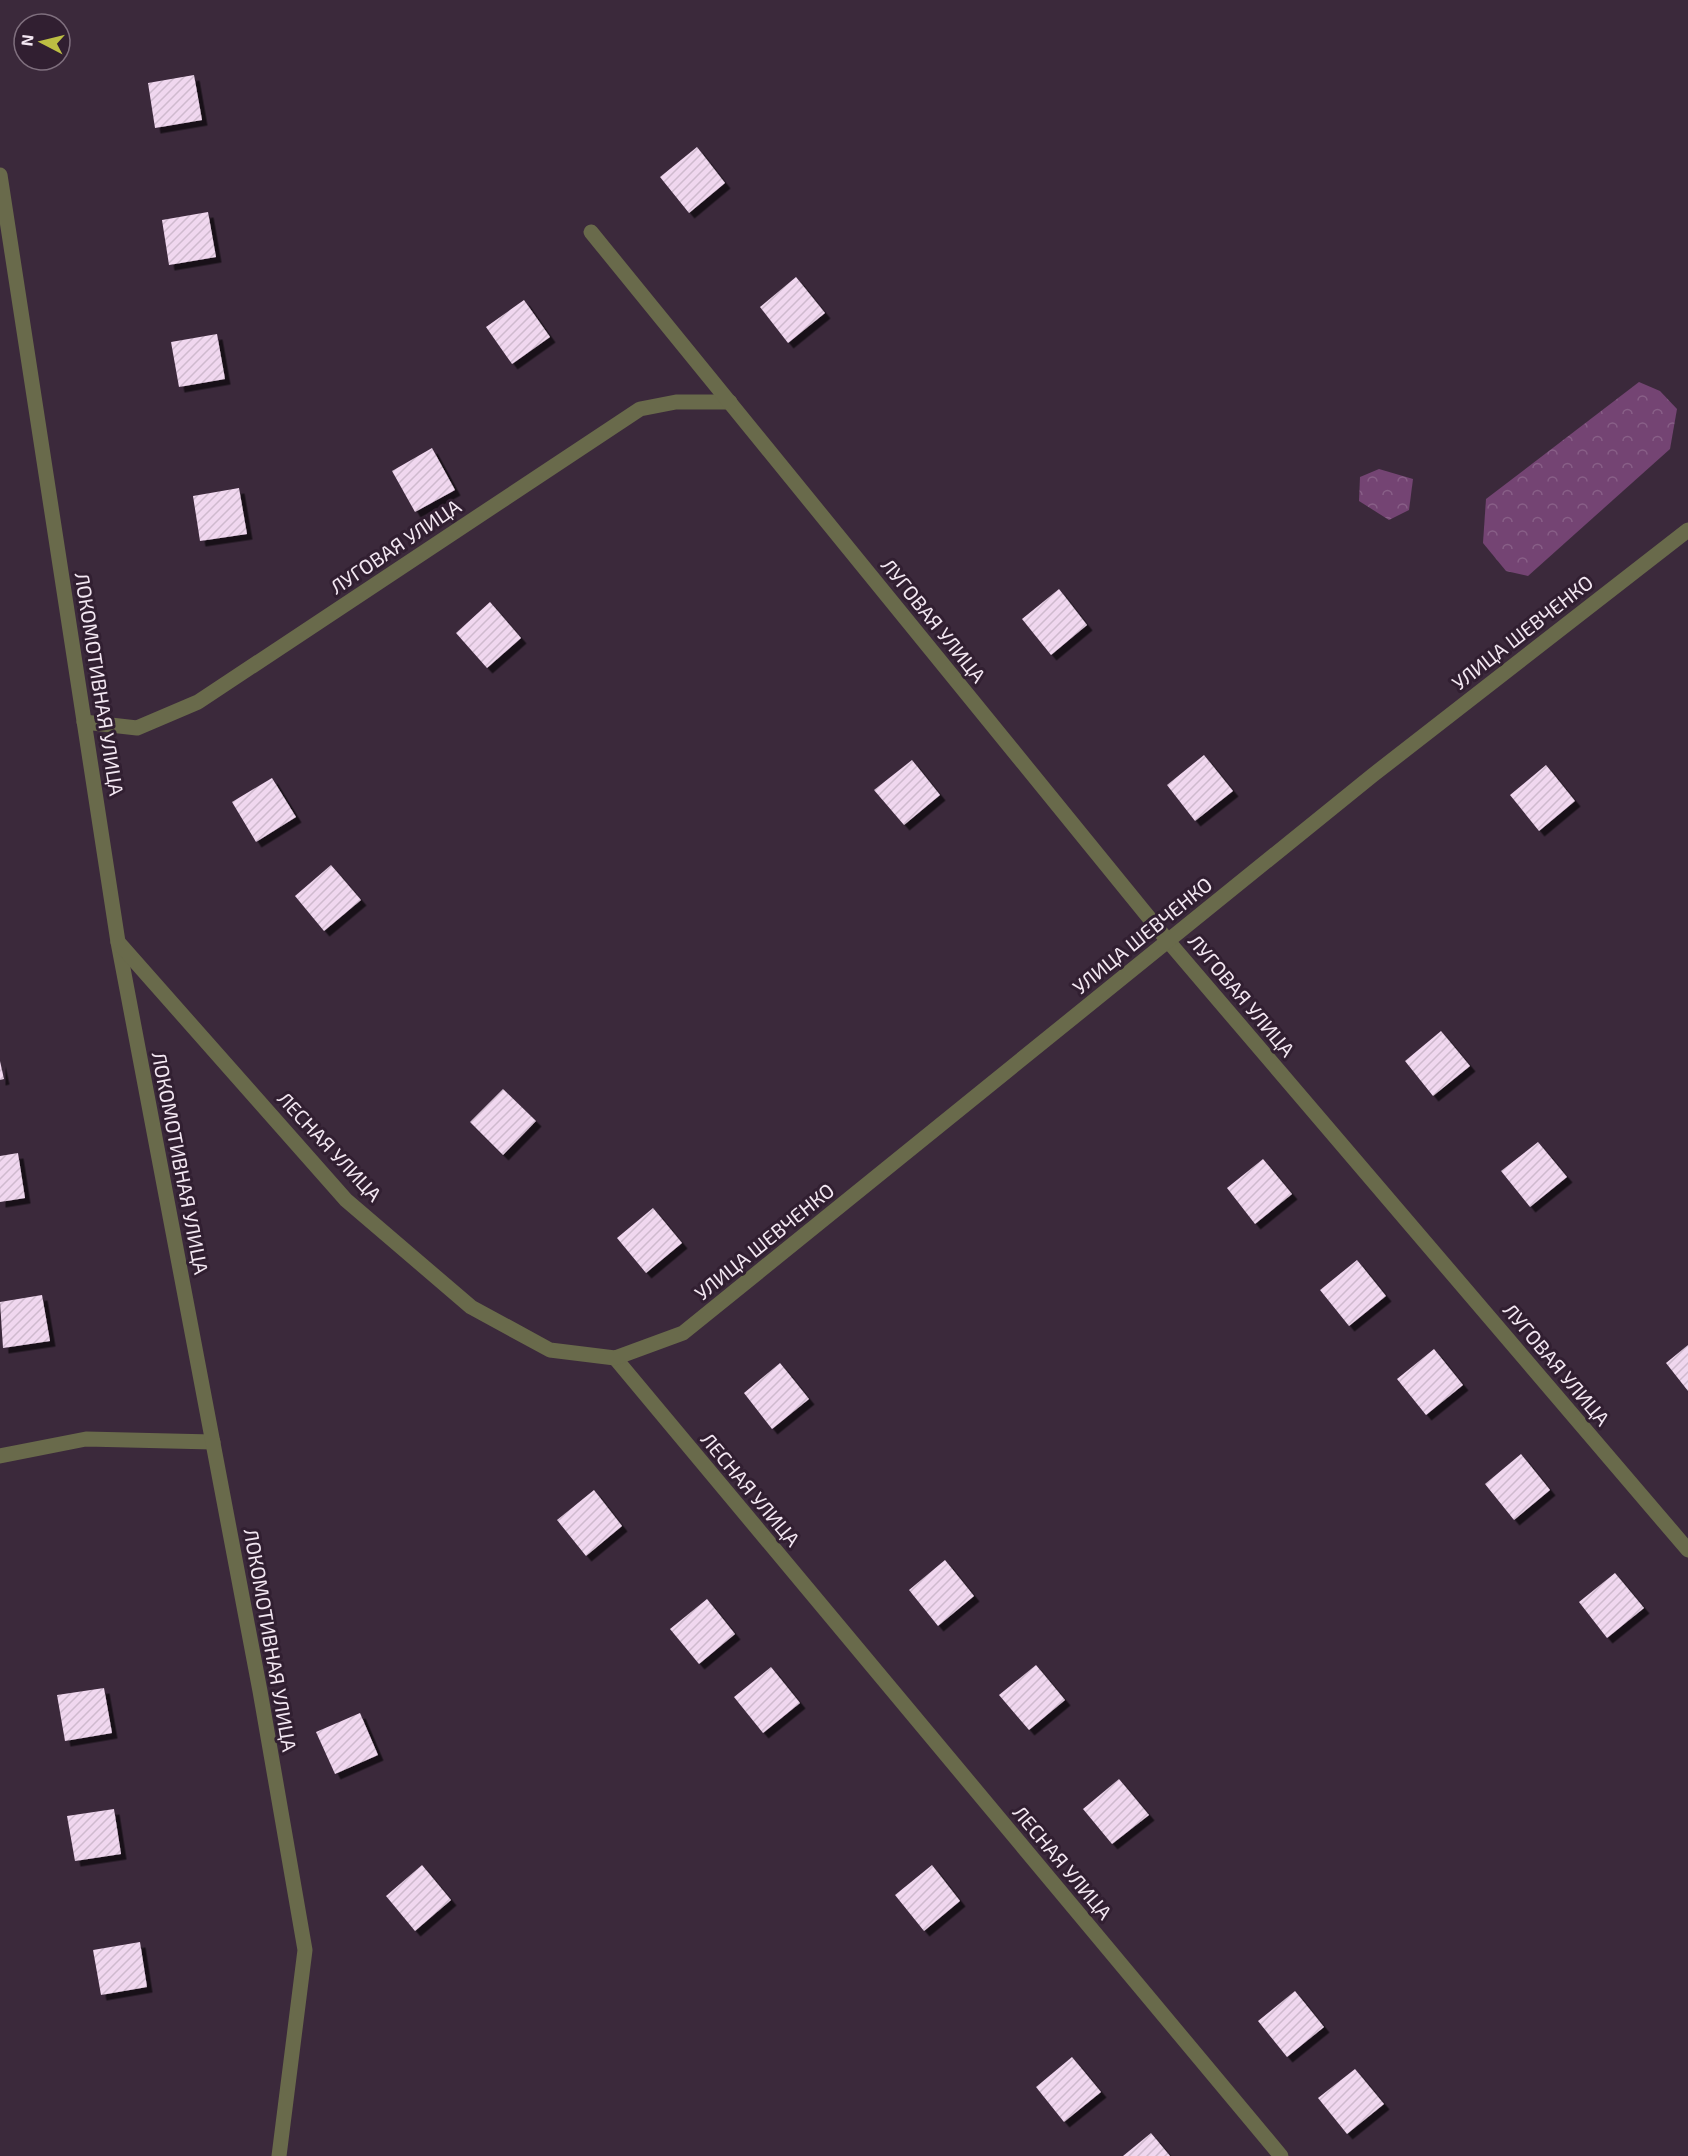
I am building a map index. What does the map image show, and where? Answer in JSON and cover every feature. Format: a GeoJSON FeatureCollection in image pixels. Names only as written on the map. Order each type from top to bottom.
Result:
{"type":"FeatureCollection","features":[{"type":"Feature","properties":{"kind":"street","name":"ЛОКОМОТИВНАЯ УЛИЦА"},"geometry":{"type":"LineString","coordinates":[[0,175],[118,942],[260,1691],[305,1950],[279,2156]]}},
{"type":"Feature","properties":{"kind":"street","name":"ЛУГОВАЯ УЛИЦА"},"geometry":{"type":"LineString","coordinates":[[591,232],[1168,941],[1688,1550]]}},
{"type":"Feature","properties":{"kind":"street","name":"ЛУГОВАЯ УЛИЦА"},"geometry":{"type":"LineString","coordinates":[[84,722],[137,728],[198,702],[640,409],[676,402],[730,402]]}},
{"type":"Feature","properties":{"kind":"street","name":"УЛИЦА ШЕВЧЕНКО"},"geometry":{"type":"LineString","coordinates":[[615,1358],[683,1333],[1373,775],[1688,530]]}},
{"type":"Feature","properties":{"kind":"street","name":"ЛЕСНАЯ УЛИЦА"},"geometry":{"type":"LineString","coordinates":[[118,942],[346,1200],[471,1307],[550,1350],[615,1358],[1281,2156]]}},
{"type":"Feature","properties":{"kind":"street"},"geometry":{"type":"LineString","coordinates":[[0,1456],[86,1439],[213,1442]]}},
{"type":"Feature","properties":{"kind":"green space"},"geometry":{"type":"Polygon","coordinates":[[[1639,382],[1660,391],[1677,409],[1670,449],[1528,576],[1506,571],[1483,543],[1486,499],[1639,382]]]}},
{"type":"Feature","properties":{"kind":"green space"},"geometry":{"type":"Polygon","coordinates":[[[1379,469],[1413,479],[1409,510],[1389,520],[1359,501],[1360,477],[1379,469]]]}},
{"type":"Feature","properties":{"kind":"building"},"geometry":{"type":"Polygon","coordinates":[[[194,75],[202,120],[155,128],[148,83],[194,75]]]}},
{"type":"Feature","properties":{"kind":"building"},"geometry":{"type":"Polygon","coordinates":[[[697,147],[725,183],[689,213],[660,177],[697,147]]]}},
{"type":"Feature","properties":{"kind":"building"},"geometry":{"type":"Polygon","coordinates":[[[208,212],[216,257],[169,265],[162,220],[208,212]]]}},
{"type":"Feature","properties":{"kind":"building"},"geometry":{"type":"Polygon","coordinates":[[[796,277],[825,313],[788,343],[760,307],[796,277]]]}},
{"type":"Feature","properties":{"kind":"building"},"geometry":{"type":"Polygon","coordinates":[[[524,300],[550,337],[512,364],[486,327],[524,300]]]}},
{"type":"Feature","properties":{"kind":"building"},"geometry":{"type":"Polygon","coordinates":[[[217,334],[225,379],[179,387],[171,342],[217,334]]]}},
{"type":"Feature","properties":{"kind":"building"},"geometry":{"type":"Polygon","coordinates":[[[432,448],[455,490],[415,512],[392,471],[432,448]]]}},
{"type":"Feature","properties":{"kind":"building"},"geometry":{"type":"Polygon","coordinates":[[[239,488],[247,534],[200,541],[193,496],[239,488]]]}},
{"type":"Feature","properties":{"kind":"building"},"geometry":{"type":"Polygon","coordinates":[[[1059,589],[1087,625],[1051,655],[1022,619],[1059,589]]]}},
{"type":"Feature","properties":{"kind":"building"},"geometry":{"type":"Polygon","coordinates":[[[490,602],[521,638],[487,668],[456,633],[490,602]]]}},
{"type":"Feature","properties":{"kind":"building"},"geometry":{"type":"Polygon","coordinates":[[[1204,755],[1233,791],[1195,821],[1167,785],[1204,755]]]}},
{"type":"Feature","properties":{"kind":"building"},"geometry":{"type":"Polygon","coordinates":[[[912,760],[940,795],[904,825],[874,790],[912,760]]]}},
{"type":"Feature","properties":{"kind":"building"},"geometry":{"type":"Polygon","coordinates":[[[1546,765],[1575,801],[1539,831],[1510,795],[1546,765]]]}},
{"type":"Feature","properties":{"kind":"building"},"geometry":{"type":"Polygon","coordinates":[[[272,778],[296,817],[256,842],[232,802],[272,778]]]}},
{"type":"Feature","properties":{"kind":"building"},"geometry":{"type":"Polygon","coordinates":[[[331,865],[361,900],[324,931],[295,896],[331,865]]]}},
{"type":"Feature","properties":{"kind":"building"},"geometry":{"type":"Polygon","coordinates":[[[1441,1031],[1470,1066],[1433,1096],[1405,1061],[1441,1031]]]}},
{"type":"Feature","properties":{"kind":"building"},"geometry":{"type":"Polygon","coordinates":[[[0,1061],[4,1079],[0,1080],[0,1061]]]}},
{"type":"Feature","properties":{"kind":"building"},"geometry":{"type":"Polygon","coordinates":[[[503,1089],[536,1121],[503,1155],[470,1122],[503,1089]]]}},
{"type":"Feature","properties":{"kind":"building"},"geometry":{"type":"Polygon","coordinates":[[[1538,1142],[1567,1177],[1530,1207],[1501,1171],[1538,1142]]]}},
{"type":"Feature","properties":{"kind":"building"},"geometry":{"type":"Polygon","coordinates":[[[18,1153],[25,1198],[0,1202],[0,1156],[18,1153]]]}},
{"type":"Feature","properties":{"kind":"building"},"geometry":{"type":"Polygon","coordinates":[[[1263,1159],[1292,1194],[1255,1224],[1227,1188],[1263,1159]]]}},
{"type":"Feature","properties":{"kind":"building"},"geometry":{"type":"Polygon","coordinates":[[[653,1208],[682,1243],[646,1273],[617,1238],[653,1208]]]}},
{"type":"Feature","properties":{"kind":"building"},"geometry":{"type":"Polygon","coordinates":[[[1357,1260],[1386,1296],[1349,1326],[1320,1290],[1357,1260]]]}},
{"type":"Feature","properties":{"kind":"building"},"geometry":{"type":"Polygon","coordinates":[[[42,1295],[50,1341],[3,1348],[0,1302],[42,1295]]]}},
{"type":"Feature","properties":{"kind":"building"},"geometry":{"type":"Polygon","coordinates":[[[1688,1345],[1688,1391],[1666,1363],[1688,1345]]]}},
{"type":"Feature","properties":{"kind":"building"},"geometry":{"type":"Polygon","coordinates":[[[1434,1349],[1463,1385],[1426,1415],[1397,1379],[1434,1349]]]}},
{"type":"Feature","properties":{"kind":"building"},"geometry":{"type":"Polygon","coordinates":[[[780,1363],[809,1399],[772,1429],[744,1393],[780,1363]]]}},
{"type":"Feature","properties":{"kind":"building"},"geometry":{"type":"Polygon","coordinates":[[[1521,1454],[1550,1490],[1514,1520],[1485,1484],[1521,1454]]]}},
{"type":"Feature","properties":{"kind":"building"},"geometry":{"type":"Polygon","coordinates":[[[594,1490],[622,1526],[586,1556],[557,1520],[594,1490]]]}},
{"type":"Feature","properties":{"kind":"building"},"geometry":{"type":"Polygon","coordinates":[[[945,1560],[974,1596],[938,1626],[909,1590],[945,1560]]]}},
{"type":"Feature","properties":{"kind":"building"},"geometry":{"type":"Polygon","coordinates":[[[1615,1573],[1644,1608],[1607,1638],[1579,1602],[1615,1573]]]}},
{"type":"Feature","properties":{"kind":"building"},"geometry":{"type":"Polygon","coordinates":[[[707,1599],[735,1634],[699,1664],[670,1629],[707,1599]]]}},
{"type":"Feature","properties":{"kind":"building"},"geometry":{"type":"Polygon","coordinates":[[[1036,1665],[1065,1700],[1029,1730],[999,1695],[1036,1665]]]}},
{"type":"Feature","properties":{"kind":"building"},"geometry":{"type":"Polygon","coordinates":[[[771,1667],[800,1703],[763,1733],[734,1697],[771,1667]]]}},
{"type":"Feature","properties":{"kind":"building"},"geometry":{"type":"Polygon","coordinates":[[[104,1688],[112,1733],[65,1741],[57,1695],[104,1688]]]}},
{"type":"Feature","properties":{"kind":"building"},"geometry":{"type":"Polygon","coordinates":[[[360,1713],[378,1755],[335,1774],[316,1732],[360,1713]]]}},
{"type":"Feature","properties":{"kind":"building"},"geometry":{"type":"Polygon","coordinates":[[[1119,1779],[1149,1815],[1112,1844],[1083,1809],[1119,1779]]]}},
{"type":"Feature","properties":{"kind":"building"},"geometry":{"type":"Polygon","coordinates":[[[114,1809],[121,1854],[75,1861],[67,1816],[114,1809]]]}},
{"type":"Feature","properties":{"kind":"building"},"geometry":{"type":"Polygon","coordinates":[[[422,1865],[451,1900],[415,1931],[386,1896],[422,1865]]]}},
{"type":"Feature","properties":{"kind":"building"},"geometry":{"type":"Polygon","coordinates":[[[932,1865],[960,1901],[924,1931],[895,1895],[932,1865]]]}},
{"type":"Feature","properties":{"kind":"building"},"geometry":{"type":"Polygon","coordinates":[[[140,1942],[147,1987],[101,1995],[93,1950],[140,1942]]]}},
{"type":"Feature","properties":{"kind":"building"},"geometry":{"type":"Polygon","coordinates":[[[1295,1991],[1324,2027],[1287,2057],[1258,2021],[1295,1991]]]}},
{"type":"Feature","properties":{"kind":"building"},"geometry":{"type":"Polygon","coordinates":[[[1072,2057],[1101,2092],[1064,2122],[1036,2087],[1072,2057]]]}},
{"type":"Feature","properties":{"kind":"building"},"geometry":{"type":"Polygon","coordinates":[[[1355,2069],[1384,2104],[1347,2134],[1318,2098],[1355,2069]]]}},
{"type":"Feature","properties":{"kind":"building"},"geometry":{"type":"Polygon","coordinates":[[[1151,2133],[1170,2156],[1123,2156],[1151,2133]]]}}]}
